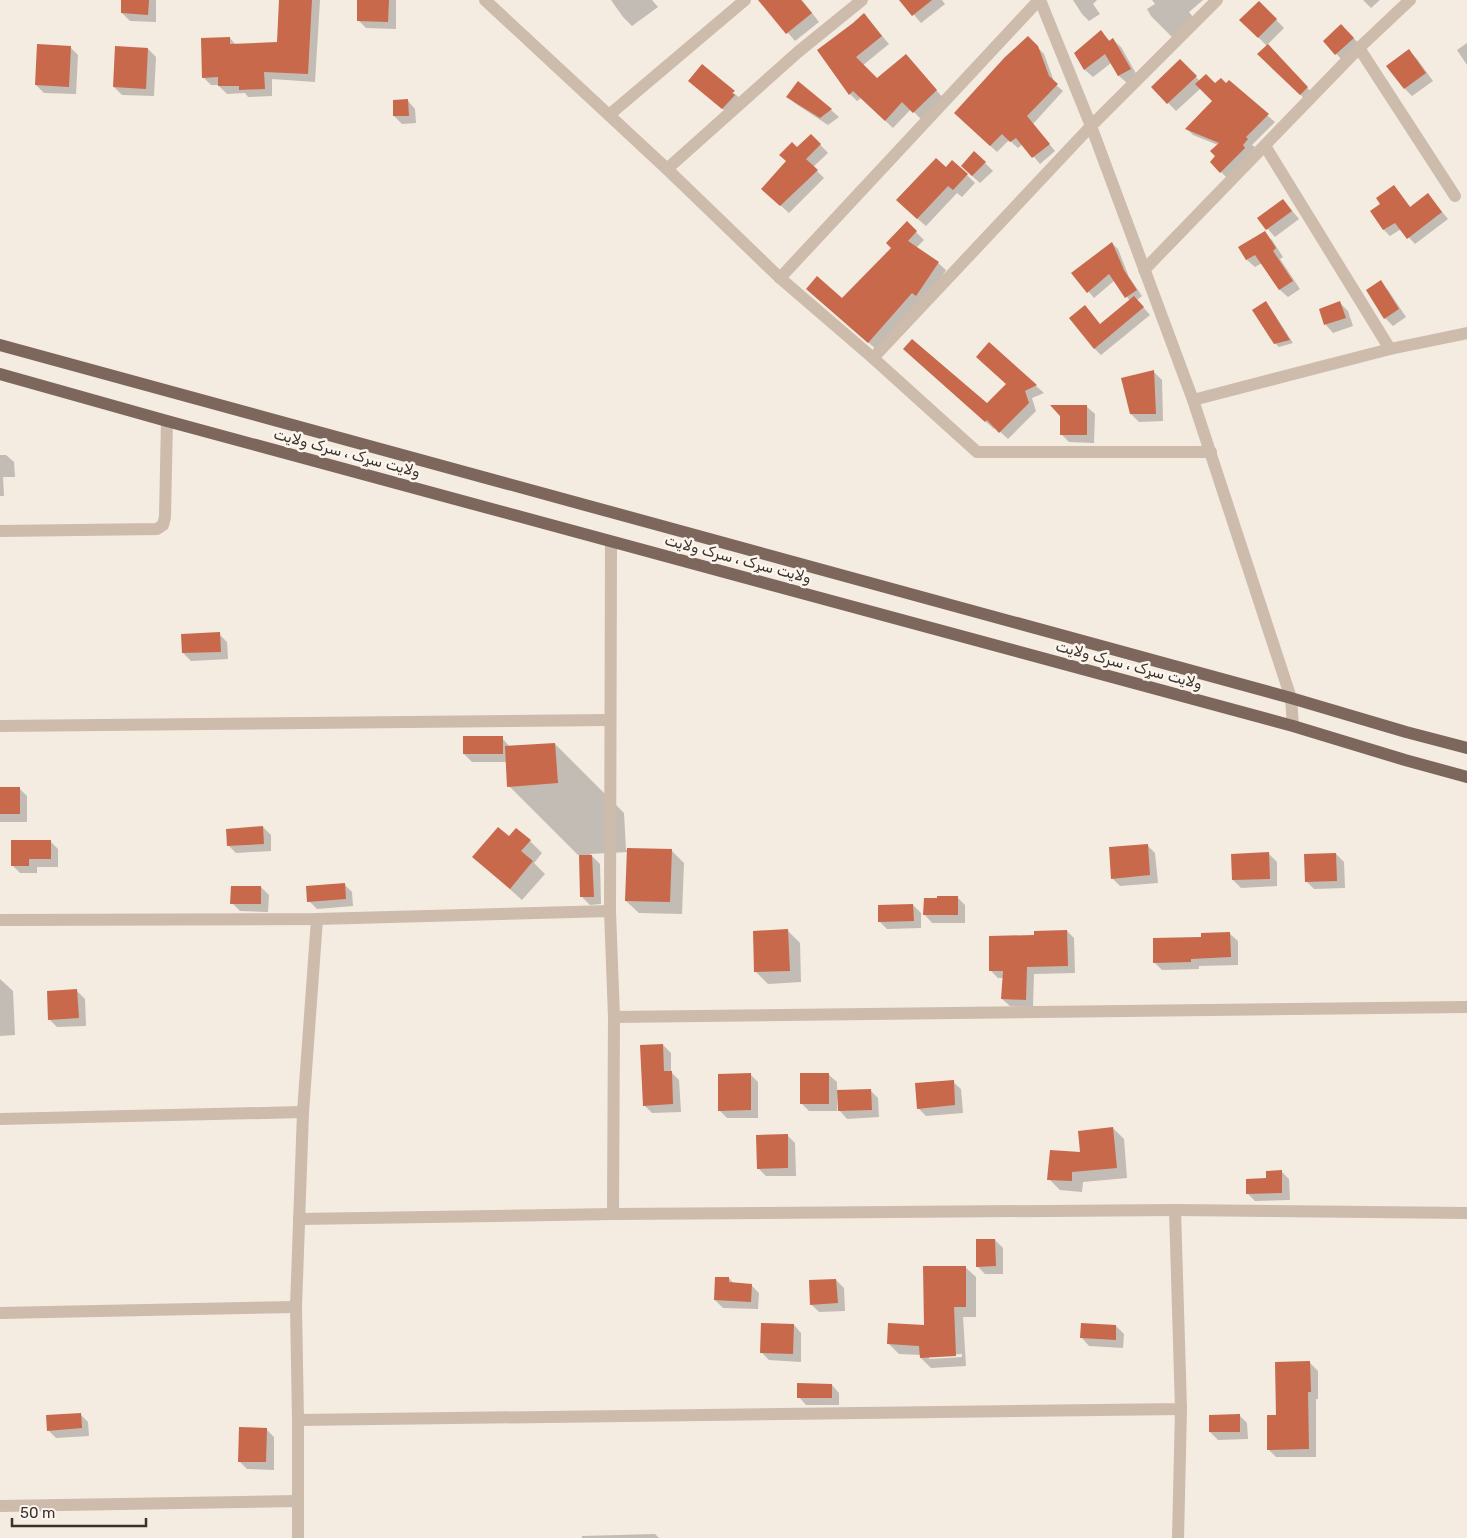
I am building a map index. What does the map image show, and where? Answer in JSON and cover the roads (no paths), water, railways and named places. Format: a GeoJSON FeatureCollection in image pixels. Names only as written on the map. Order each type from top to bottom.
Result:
{"type":"FeatureCollection","features":[{"type":"Feature","properties":{"kind":"main road","name":"ولایت سړک ، سرک ولایت"},"geometry":{"type":"LineString","coordinates":[[0,345],[1291,698],[1467,748]]}},
{"type":"Feature","properties":{"kind":"main road","name":"ولایت سړک ، سرک ولایت"},"geometry":{"type":"LineString","coordinates":[[0,374],[611,542],[1293,726],[1467,777]]}},
{"type":"Feature","properties":{"kind":"street"},"geometry":{"type":"LineString","coordinates":[[485,0],[667,169],[780,278],[873,358],[977,452],[1211,452]]}},
{"type":"Feature","properties":{"kind":"street"},"geometry":{"type":"LineString","coordinates":[[609,115],[745,0]]}},
{"type":"Feature","properties":{"kind":"street"},"geometry":{"type":"LineString","coordinates":[[667,169],[798,52],[862,0]]}},
{"type":"Feature","properties":{"kind":"street"},"geometry":{"type":"LineString","coordinates":[[780,278],[1039,0],[1091,126],[1193,400],[1291,698],[1293,726]]}},
{"type":"Feature","properties":{"kind":"street"},"geometry":{"type":"LineString","coordinates":[[873,358],[1091,126],[1217,0]]}},
{"type":"Feature","properties":{"kind":"street"},"geometry":{"type":"LineString","coordinates":[[1144,270],[1359,48],[1410,0]]}},
{"type":"Feature","properties":{"kind":"street"},"geometry":{"type":"LineString","coordinates":[[1359,48],[1455,196]]}},
{"type":"Feature","properties":{"kind":"street"},"geometry":{"type":"LineString","coordinates":[[1265,146],[1390,349]]}},
{"type":"Feature","properties":{"kind":"street"},"geometry":{"type":"LineString","coordinates":[[1193,400],[1390,349],[1467,333]]}},
{"type":"Feature","properties":{"kind":"street"},"geometry":{"type":"LineString","coordinates":[[0,531],[157,529],[163,525],[165,517],[167,421]]}},
{"type":"Feature","properties":{"kind":"street"},"geometry":{"type":"LineString","coordinates":[[611,542],[610,911],[614,1018],[613,1214]]}},
{"type":"Feature","properties":{"kind":"street"},"geometry":{"type":"LineString","coordinates":[[0,726],[610,720]]}},
{"type":"Feature","properties":{"kind":"street"},"geometry":{"type":"LineString","coordinates":[[0,920],[317,919],[610,911]]}},
{"type":"Feature","properties":{"kind":"street"},"geometry":{"type":"LineString","coordinates":[[298,1538],[296,1307],[303,1112],[317,919]]}},
{"type":"Feature","properties":{"kind":"street"},"geometry":{"type":"LineString","coordinates":[[614,1018],[1467,1007]]}},
{"type":"Feature","properties":{"kind":"street"},"geometry":{"type":"LineString","coordinates":[[0,1118],[303,1112]]}},
{"type":"Feature","properties":{"kind":"street"},"geometry":{"type":"LineString","coordinates":[[299,1219],[613,1214],[1175,1210],[1467,1213]]}},
{"type":"Feature","properties":{"kind":"street"},"geometry":{"type":"LineString","coordinates":[[1175,1210],[1181,1409],[1178,1538]]}},
{"type":"Feature","properties":{"kind":"street"},"geometry":{"type":"LineString","coordinates":[[0,1313],[296,1307]]}},
{"type":"Feature","properties":{"kind":"street"},"geometry":{"type":"LineString","coordinates":[[298,1420],[1181,1409]]}},
{"type":"Feature","properties":{"kind":"street"},"geometry":{"type":"LineString","coordinates":[[0,1506],[297,1502]]}}]}
